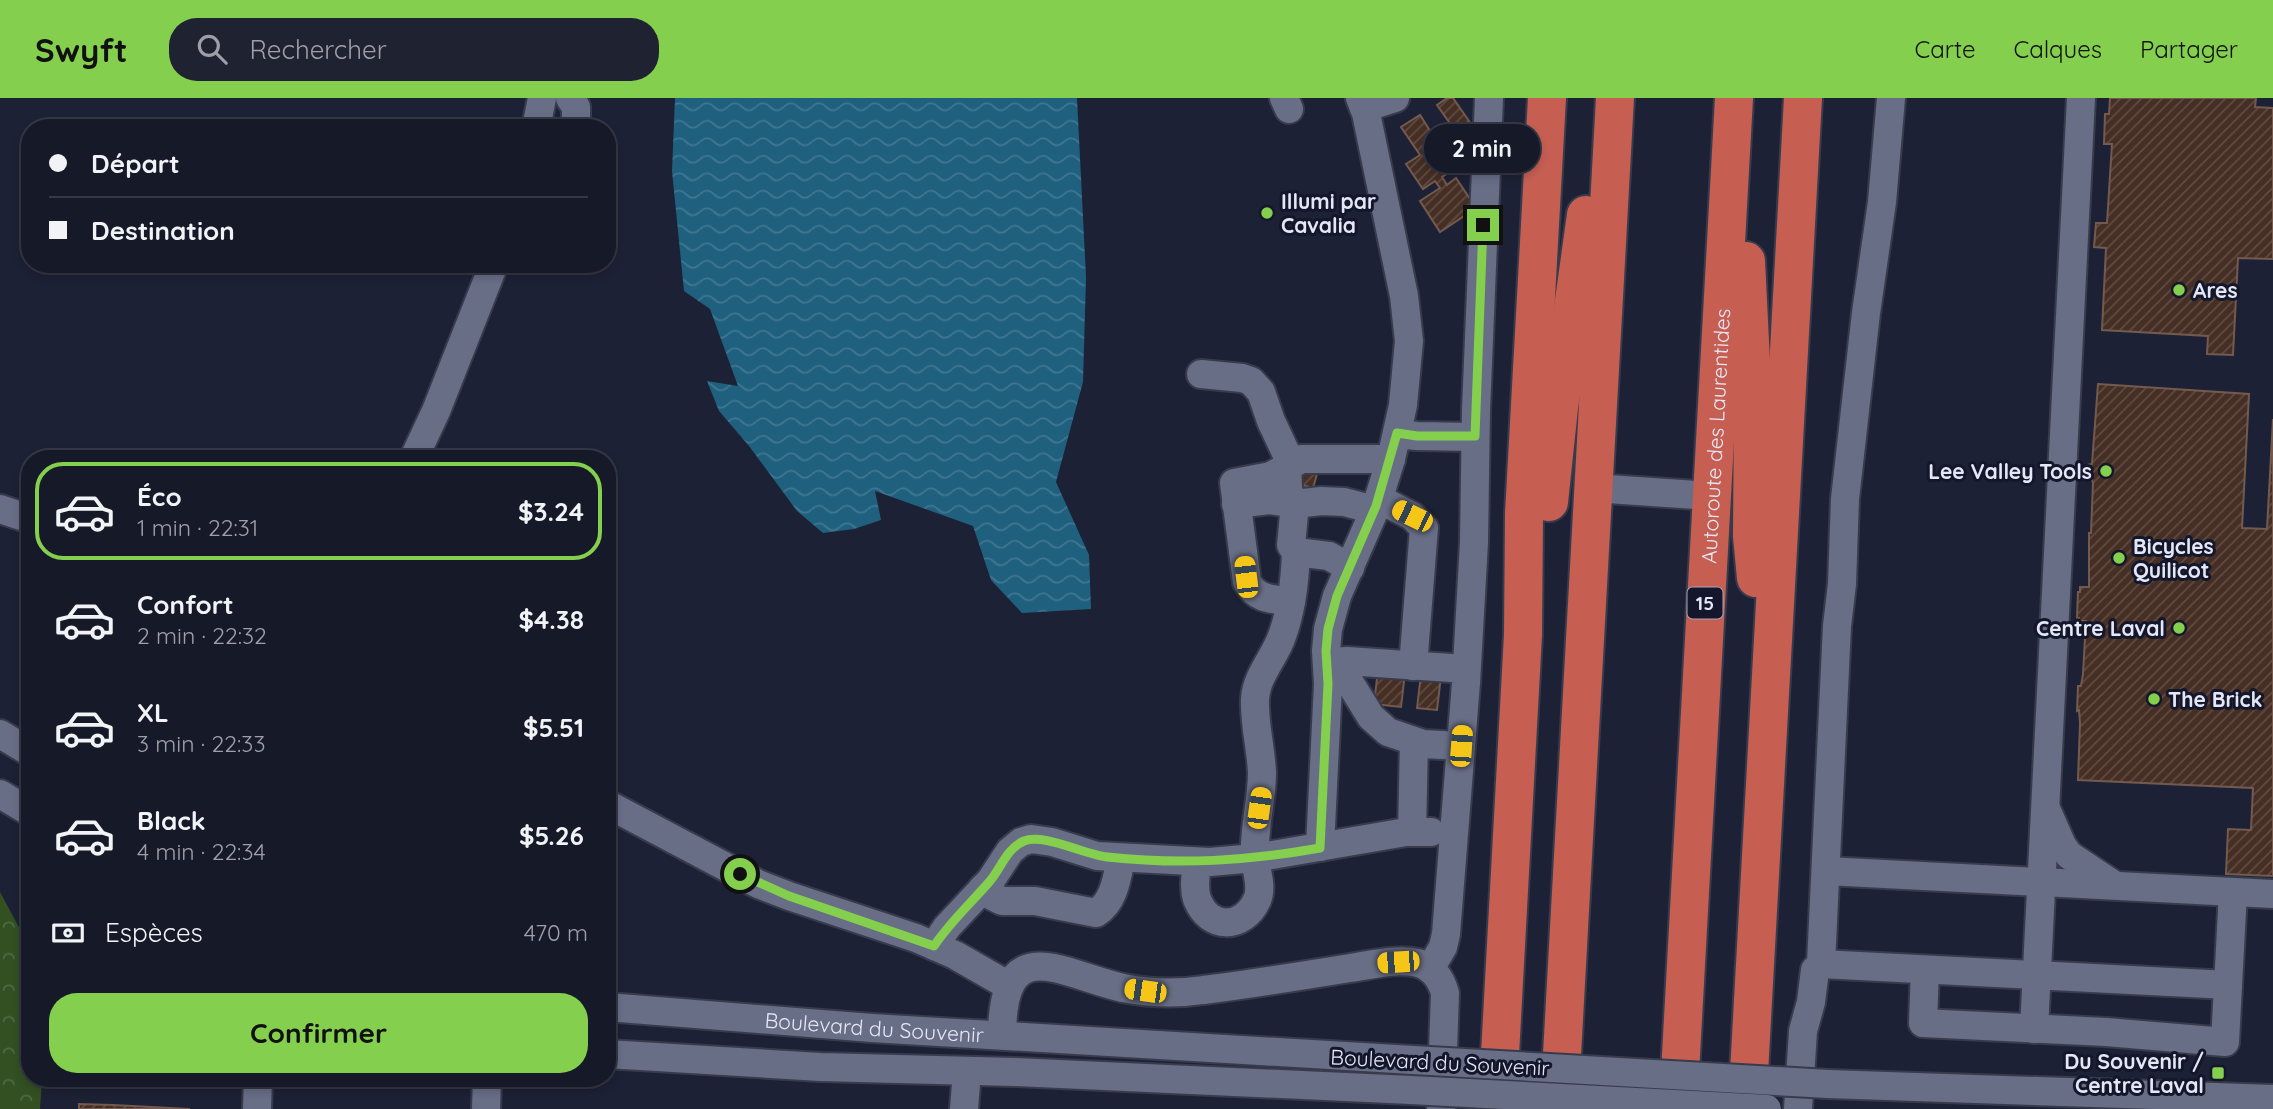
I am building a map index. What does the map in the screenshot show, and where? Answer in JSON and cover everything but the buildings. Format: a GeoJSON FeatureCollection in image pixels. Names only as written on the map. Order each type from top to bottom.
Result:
{"type":"FeatureCollection","features":[{"type":"Feature","properties":{"kind":"highway"},"geometry":{"type":"LineString","coordinates":[[1497,1109],[1524,635],[1524,513],[1547,98]]}},
{"type":"Feature","properties":{"kind":"highway"},"geometry":{"type":"LineString","coordinates":[[1524,635],[1548,516],[1559,408],[1601,98]]}},
{"type":"Feature","properties":{"kind":"highway"},"geometry":{"type":"LineString","coordinates":[[1559,1109],[1615,98]]}},
{"type":"Feature","properties":{"kind":"highway"},"geometry":{"type":"LineString","coordinates":[[1736,98],[1754,402],[1752,536],[1768,713]]}},
{"type":"Feature","properties":{"kind":"highway","name":"Autoroute des Laurentides"},"geometry":{"type":"LineString","coordinates":[[1678,1109],[1711,496],[1736,98]]}},
{"type":"Feature","properties":{"kind":"highway"},"geometry":{"type":"LineString","coordinates":[[1747,1109],[1803,98]]}},
{"type":"Feature","properties":{"kind":"street"},"geometry":{"type":"LineString","coordinates":[[538,119],[542,98]]}},
{"type":"Feature","properties":{"kind":"street"},"geometry":{"type":"LineString","coordinates":[[570,98],[576,107],[576,119]]}},
{"type":"Feature","properties":{"kind":"street"},"geometry":{"type":"LineString","coordinates":[[1320,848],[1326,642],[1331,614],[1377,505],[1394,446],[1408,364],[1407,317],[1362,103],[1395,98]]}},
{"type":"Feature","properties":{"kind":"street"},"geometry":{"type":"LineString","coordinates":[[1798,1109],[1803,1031],[1811,1002],[1815,970],[1821,964],[1837,626],[1842,584],[1844,499],[1882,202],[1891,98]]}},
{"type":"Feature","properties":{"kind":"street"},"geometry":{"type":"LineString","coordinates":[[2034,1028],[2081,98]]}},
{"type":"Feature","properties":{"kind":"street"},"geometry":{"type":"LineString","coordinates":[[1430,970],[1443,947],[1446,934],[1474,542],[1484,100]]}},
{"type":"Feature","properties":{"kind":"street"},"geometry":{"type":"LineString","coordinates":[[418,450],[441,400],[490,273]]}},
{"type":"Feature","properties":{"kind":"street"},"geometry":{"type":"LineString","coordinates":[[1197,862],[1196,892],[1201,908],[1209,917],[1226,923],[1241,918],[1256,902],[1259,886],[1255,858],[1262,773],[1256,733],[1255,696],[1258,684],[1281,639],[1291,601],[1296,552],[1291,545],[1295,504],[1288,491],[1285,449],[1261,392],[1251,381],[1234,376],[1201,374]]}},
{"type":"Feature","properties":{"kind":"street"},"geometry":{"type":"LineString","coordinates":[[1291,601],[1262,598],[1251,589],[1246,577],[1234,483],[1270,476],[1301,459],[1394,446],[1417,436],[1475,436]]}},
{"type":"Feature","properties":{"kind":"street"},"geometry":{"type":"LineString","coordinates":[[1593,488],[1711,496]]}},
{"type":"Feature","properties":{"kind":"street"},"geometry":{"type":"LineString","coordinates":[[1236,504],[1269,500],[1295,504],[1344,502],[1377,505],[1412,516],[1424,528],[1413,666]]}},
{"type":"Feature","properties":{"kind":"street"},"geometry":{"type":"LineString","coordinates":[[0,509],[21,516]]}},
{"type":"Feature","properties":{"kind":"street"},"geometry":{"type":"LineString","coordinates":[[1296,552],[1329,556],[1350,568]]}},
{"type":"Feature","properties":{"kind":"street"},"geometry":{"type":"LineString","coordinates":[[1327,662],[1466,669]]}},
{"type":"Feature","properties":{"kind":"street"},"geometry":{"type":"LineString","coordinates":[[1327,662],[1351,683],[1371,717],[1388,732],[1433,746],[1461,746]]}},
{"type":"Feature","properties":{"kind":"street"},"geometry":{"type":"LineString","coordinates":[[0,734],[21,747]]}},
{"type":"Feature","properties":{"kind":"street"},"geometry":{"type":"LineString","coordinates":[[934,946],[1010,851],[1021,842],[1031,839],[1052,842],[1085,853],[1121,858],[1197,862],[1255,858],[1368,838],[1421,832],[1414,742]]}},
{"type":"Feature","properties":{"kind":"street"},"geometry":{"type":"LineString","coordinates":[[0,794],[21,806]]}},
{"type":"Feature","properties":{"kind":"street"},"geometry":{"type":"LineString","coordinates":[[2045,806],[2069,855],[2115,886]]}},
{"type":"Feature","properties":{"kind":"street"},"geometry":{"type":"LineString","coordinates":[[616,809],[758,884],[934,946],[1009,986]]}},
{"type":"Feature","properties":{"kind":"street"},"geometry":{"type":"LineString","coordinates":[[983,888],[1002,901],[1034,901],[1096,914],[1105,906],[1113,892],[1121,858]]}},
{"type":"Feature","properties":{"kind":"street"},"geometry":{"type":"LineString","coordinates":[[1826,870],[2273,894]]}},
{"type":"Feature","properties":{"kind":"street"},"geometry":{"type":"LineString","coordinates":[[1925,971],[1923,1023],[2225,1042],[2232,892]]}},
{"type":"Feature","properties":{"kind":"street"},"geometry":{"type":"LineString","coordinates":[[1002,1035],[1003,1008],[1009,986],[1016,976],[1024,971],[1041,966],[1062,968],[1126,988],[1164,992],[1203,990],[1384,963],[1418,963],[1439,977],[1445,993],[1441,1109]]}},
{"type":"Feature","properties":{"kind":"street"},"geometry":{"type":"LineString","coordinates":[[1821,964],[2228,985]]}},
{"type":"Feature","properties":{"kind":"street","name":"Boulevard du Souvenir"},"geometry":{"type":"LineString","coordinates":[[616,1008],[1133,1045],[1828,1084],[2273,1099]]}},
{"type":"Feature","properties":{"kind":"street","name":"Boulevard du Souvenir"},"geometry":{"type":"LineString","coordinates":[[616,1056],[820,1067],[1411,1090],[1768,1109]]}},
{"type":"Feature","properties":{"kind":"street"},"geometry":{"type":"LineString","coordinates":[[964,1109],[967,1071]]}},
{"type":"Feature","properties":{"kind":"street"},"geometry":{"type":"LineString","coordinates":[[257,1109],[258,1087]]}},
{"type":"Feature","properties":{"kind":"street"},"geometry":{"type":"LineString","coordinates":[[486,1109],[487,1087]]}},
{"type":"Feature","properties":{"kind":"green space"},"geometry":{"type":"Polygon","coordinates":[[[0,892],[21,931],[21,1087],[41,1087],[40,1109],[0,1109],[0,892]]]}},
{"type":"Feature","properties":{"kind":"water"},"geometry":{"type":"Polygon","coordinates":[[[675,98],[1077,98],[1086,277],[1083,382],[1056,482],[1089,555],[1091,609],[1022,613],[991,580],[973,526],[875,491],[881,520],[854,529],[823,533],[797,511],[749,446],[719,411],[707,381],[738,386],[710,309],[684,291],[672,171],[675,98]]]}},
{"type":"Feature","properties":{"kind":"place","name":"Illumi par Cavalia"},"geometry":{"type":"Point","coordinates":[1267,213]}},
{"type":"Feature","properties":{"kind":"place","name":"Ares"},"geometry":{"type":"Point","coordinates":[2179,290]}},
{"type":"Feature","properties":{"kind":"place","name":"Lee Valley Tools"},"geometry":{"type":"Point","coordinates":[2106,471]}},
{"type":"Feature","properties":{"kind":"place","name":"Bicycles Quilicot"},"geometry":{"type":"Point","coordinates":[2119,558]}},
{"type":"Feature","properties":{"kind":"place","name":"Centre Laval"},"geometry":{"type":"Point","coordinates":[2179,628]}},
{"type":"Feature","properties":{"kind":"place","name":"The Brick"},"geometry":{"type":"Point","coordinates":[2154,699]}},
{"type":"Feature","properties":{"kind":"place","name":"Du Souvenir / Centre Laval"},"geometry":{"type":"Point","coordinates":[2218,1073]}},
{"type":"Feature","properties":{"kind":"route"},"geometry":{"type":"LineString","coordinates":[[740,874],[789,896],[934,946],[947,927],[991,880],[1010,851],[1021,842],[1031,839],[1052,842],[1097,856],[1174,862],[1229,861],[1320,848],[1328,684],[1326,642],[1331,614],[1376,506],[1397,433],[1417,436],[1475,436],[1483,225]]}}]}
